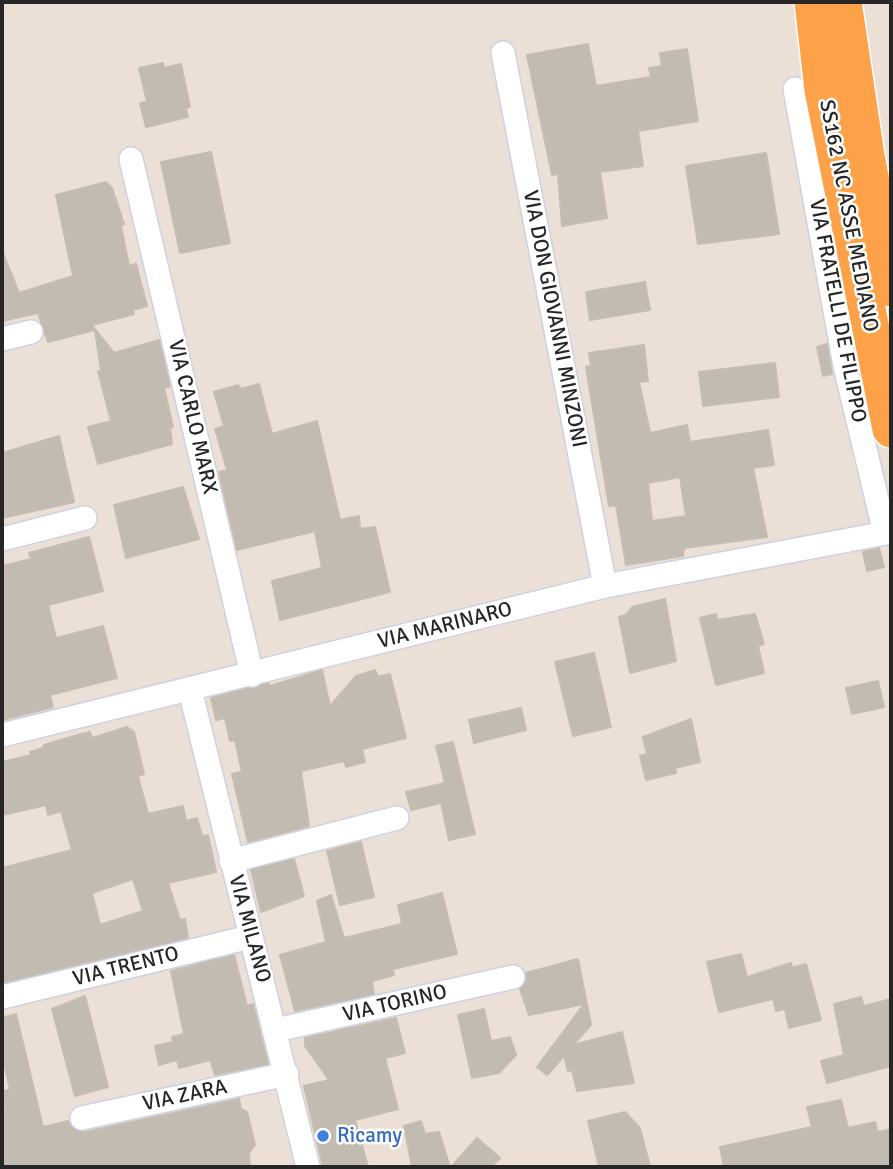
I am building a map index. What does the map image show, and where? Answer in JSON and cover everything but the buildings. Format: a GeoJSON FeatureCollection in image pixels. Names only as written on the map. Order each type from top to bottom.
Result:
{"type":"FeatureCollection","features":[{"type":"Feature","properties":{"kind":"highway","name":"SS162 NC ASSE MEDIANO"},"geometry":{"type":"LineString","coordinates":[[813,2],[823,90],[891,429]]}},
{"type":"Feature","properties":{"kind":"highway"},"geometry":{"type":"LineString","coordinates":[[843,2],[866,156],[891,288]]}},
{"type":"Feature","properties":{"kind":"street","name":"VIA DON GIOVANNI MINZONI"},"geometry":{"type":"LineString","coordinates":[[503,53],[605,586]]}},
{"type":"Feature","properties":{"kind":"street","name":"VIA FRATELLI DE FILIPPO"},"geometry":{"type":"LineString","coordinates":[[795,89],[845,366],[888,533]]}},
{"type":"Feature","properties":{"kind":"street","name":"VIA CARLO MARX"},"geometry":{"type":"LineString","coordinates":[[131,159],[252,675]]}},
{"type":"Feature","properties":{"kind":"street"},"geometry":{"type":"LineString","coordinates":[[2,339],[31,332]]}},
{"type":"Feature","properties":{"kind":"street"},"geometry":{"type":"LineString","coordinates":[[2,539],[85,519]]}},
{"type":"Feature","properties":{"kind":"street","name":"VIA MARINARO"},"geometry":{"type":"LineString","coordinates":[[2,735],[605,586],[888,533]]}},
{"type":"Feature","properties":{"kind":"street","name":"VIA MILANO"},"geometry":{"type":"LineString","coordinates":[[190,690],[308,1167]]}},
{"type":"Feature","properties":{"kind":"street"},"geometry":{"type":"LineString","coordinates":[[231,861],[397,818]]}},
{"type":"Feature","properties":{"kind":"street","name":"VIA TRENTO"},"geometry":{"type":"LineString","coordinates":[[2,997],[250,937]]}},
{"type":"Feature","properties":{"kind":"street","name":"VIA TORINO"},"geometry":{"type":"LineString","coordinates":[[276,1030],[513,977]]}},
{"type":"Feature","properties":{"kind":"street","name":"VIA ZARA"},"geometry":{"type":"LineString","coordinates":[[82,1118],[287,1074]]}},
{"type":"Feature","properties":{"kind":"place","name":"Ricamy"},"geometry":{"type":"Point","coordinates":[323,1136]}}]}
